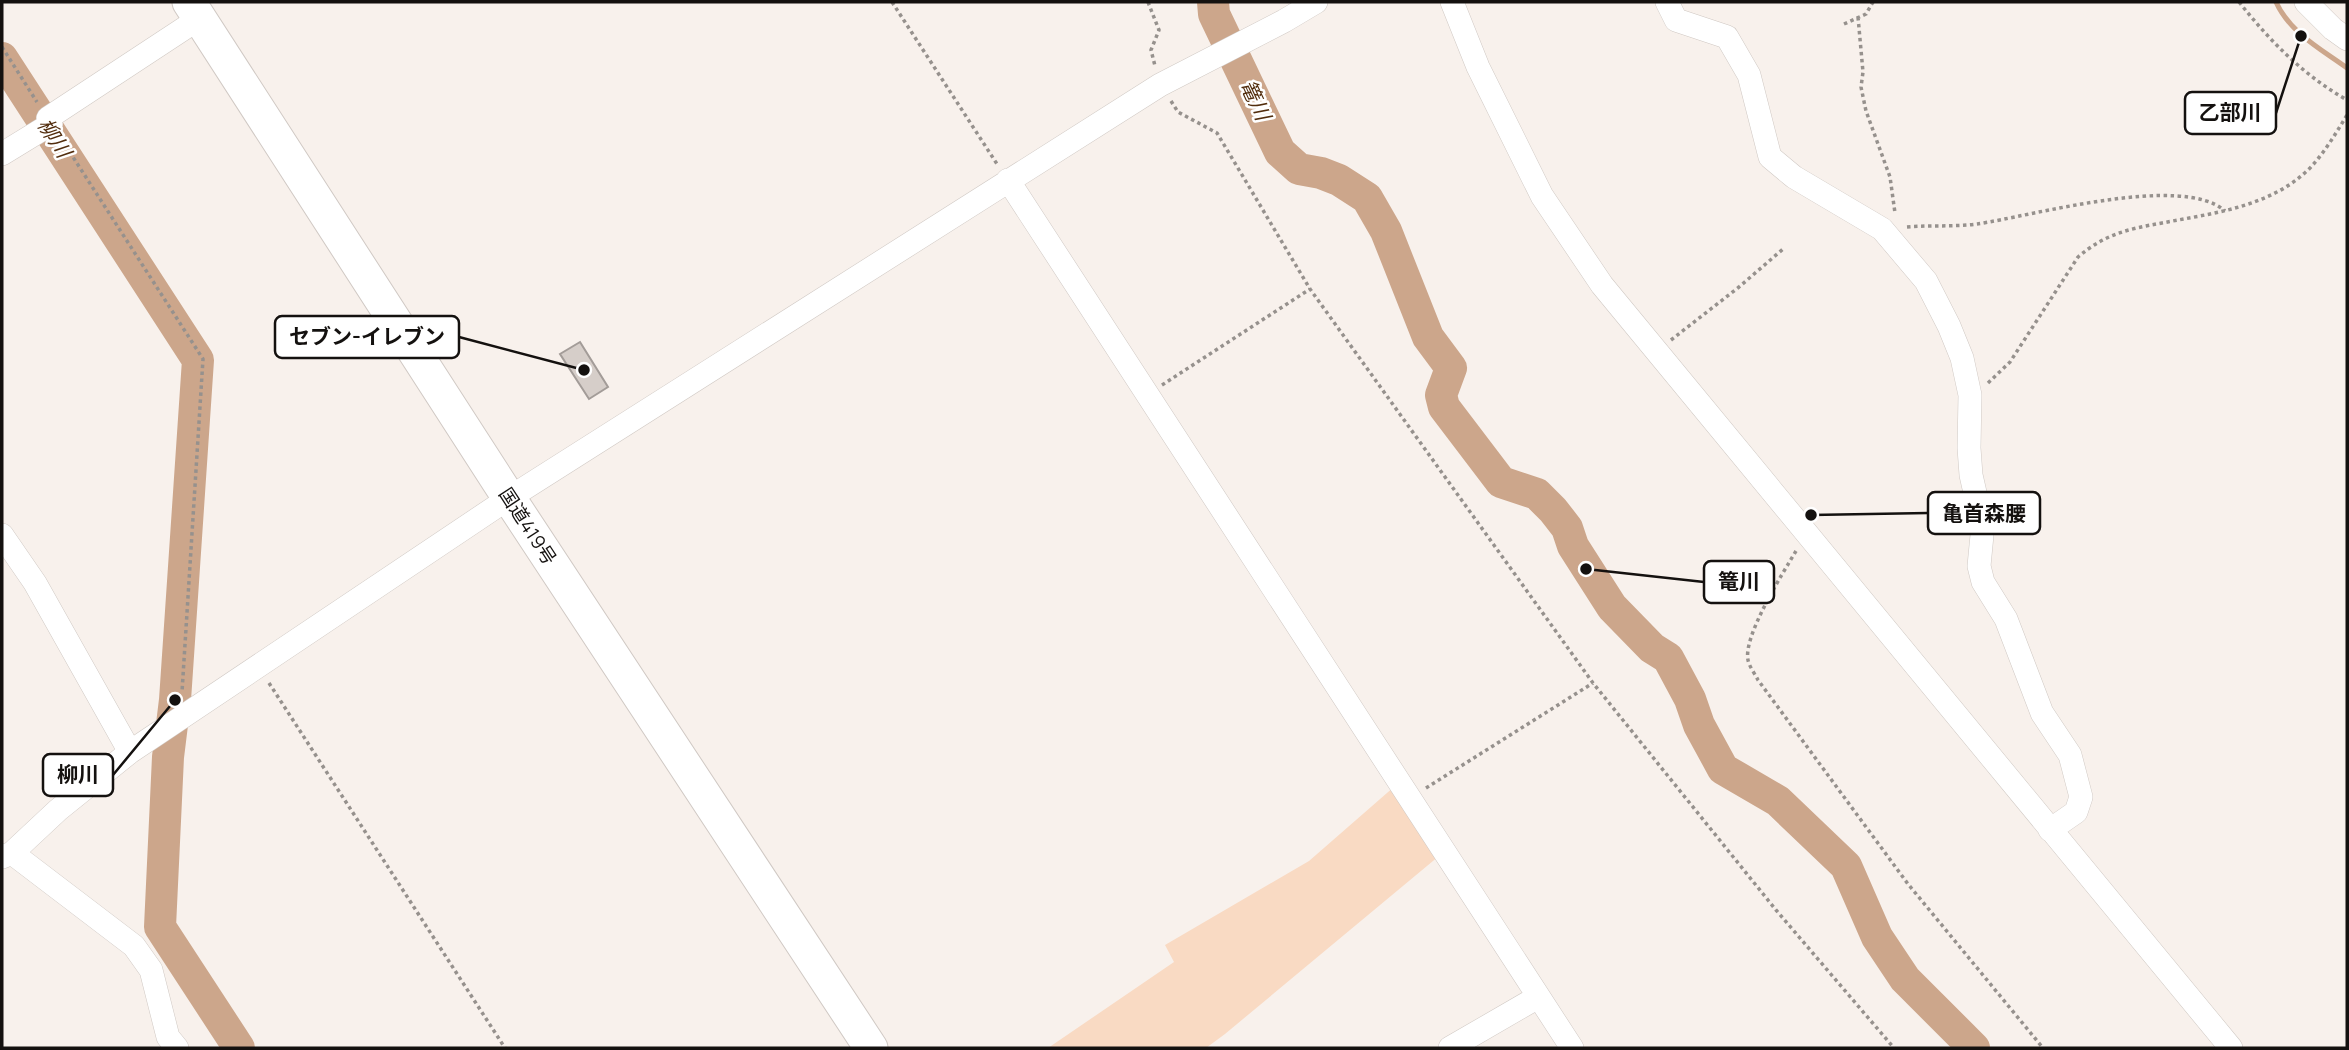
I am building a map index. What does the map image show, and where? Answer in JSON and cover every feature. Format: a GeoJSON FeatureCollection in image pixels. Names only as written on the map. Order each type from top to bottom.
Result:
{"type":"FeatureCollection","features":[{"type":"Feature","properties":{"kind":"highway","name":"国道419号"},"geometry":{"type":"LineString","coordinates":[[194,10],[509,498],[871,1048]]}},
{"type":"Feature","properties":{"kind":"street"},"geometry":{"type":"LineString","coordinates":[[177,1048],[168,1037],[151,970],[134,946],[7,855],[131,752],[509,498],[1160,85],[1316,2]]}},
{"type":"Feature","properties":{"kind":"street"},"geometry":{"type":"LineString","coordinates":[[1452,2],[1478,67],[1542,196],[1602,285],[2231,1048]]}},
{"type":"Feature","properties":{"kind":"street"},"geometry":{"type":"LineString","coordinates":[[1667,2],[1676,20],[1727,37],[1749,75],[1770,157],[1794,177],[1882,229],[1890,231],[1926,281],[1962,358],[1970,394],[1969,448],[1971,475],[1981,519],[1979,566],[1983,582],[2006,619],[2042,713],[2070,755],[2081,797],[2076,812],[2050,830]]}},
{"type":"Feature","properties":{"kind":"street"},"geometry":{"type":"LineString","coordinates":[[2305,2],[2347,39]]}},
{"type":"Feature","properties":{"kind":"street"},"geometry":{"type":"LineString","coordinates":[[2,153],[46,124],[194,10]]}},
{"type":"Feature","properties":{"kind":"street"},"geometry":{"type":"LineString","coordinates":[[1008,180],[1572,1048]]}},
{"type":"Feature","properties":{"kind":"street"},"geometry":{"type":"LineString","coordinates":[[2,535],[35,583],[131,752]]}},
{"type":"Feature","properties":{"kind":"street"},"geometry":{"type":"LineString","coordinates":[[1450,1048],[1538,997]]}},
{"type":"Feature","properties":{"kind":"path"},"geometry":{"type":"LineString","coordinates":[[892,2],[1008,180]]}},
{"type":"Feature","properties":{"kind":"path"},"geometry":{"type":"LineString","coordinates":[[1148,2],[1159,30],[1151,50],[1160,85],[1178,112],[1217,133],[1310,289],[1593,683],[1776,910],[1894,1048]]}},
{"type":"Feature","properties":{"kind":"path"},"geometry":{"type":"LineString","coordinates":[[1844,24],[1866,14],[1873,2]]}},
{"type":"Feature","properties":{"kind":"path"},"geometry":{"type":"LineString","coordinates":[[2239,2],[2278,48],[2326,88],[2347,100]]}},
{"type":"Feature","properties":{"kind":"path"},"geometry":{"type":"LineString","coordinates":[[1858,18],[1863,72],[1861,87],[1866,111],[1890,177],[1896,216],[1890,231],[1973,225],[2080,204],[2147,196],[2172,195],[2198,199],[2219,205],[2225,211]]}},
{"type":"Feature","properties":{"kind":"path"},"geometry":{"type":"LineString","coordinates":[[2,47],[46,124],[202,359],[181,700]]}},
{"type":"Feature","properties":{"kind":"path"},"geometry":{"type":"LineString","coordinates":[[1970,394],[1979,391],[2010,362],[2078,257],[2094,243],[2138,227],[2225,211],[2274,195],[2311,167],[2347,115]]}},
{"type":"Feature","properties":{"kind":"path"},"geometry":{"type":"LineString","coordinates":[[1656,351],[1739,287],[1783,248]]}},
{"type":"Feature","properties":{"kind":"path"},"geometry":{"type":"LineString","coordinates":[[1147,394],[1310,289]]}},
{"type":"Feature","properties":{"kind":"path"},"geometry":{"type":"LineString","coordinates":[[1806,535],[1773,589],[1752,634],[1747,659],[1758,680],[1908,884],[2043,1048]]}},
{"type":"Feature","properties":{"kind":"path"},"geometry":{"type":"LineString","coordinates":[[258,667],[505,1048]]}},
{"type":"Feature","properties":{"kind":"path"},"geometry":{"type":"LineString","coordinates":[[1409,799],[1593,683]]}},
{"type":"Feature","properties":{"kind":"shaded area"},"geometry":{"type":"Polygon","coordinates":[[[1395,786],[1439,856],[1225,1034],[1206,1048],[1048,1048],[1174,962],[1165,945],[1309,861],[1395,786]]]}},
{"type":"Feature","properties":{"kind":"building"},"geometry":{"type":"Polygon","coordinates":[[[580,342],[608,387],[589,399],[560,354],[580,342]]]}},
{"type":"Feature","properties":{"kind":"waterway","name":"篭川"},"geometry":{"type":"LineString","coordinates":[[1213,2],[1214,14],[1280,152],[1299,169],[1339,180],[1367,198],[1386,231],[1428,337],[1451,368],[1441,395],[1444,407],[1501,482],[1537,494],[1553,510],[1567,528],[1573,546],[1612,607],[1652,648],[1668,658],[1723,769],[1778,801],[1846,866],[1877,937],[1905,979],[1974,1048]]}},
{"type":"Feature","properties":{"kind":"waterway"},"geometry":{"type":"LineString","coordinates":[[2276,2],[2289,23],[2347,68]]}},
{"type":"Feature","properties":{"kind":"waterway","name":"柳川"},"geometry":{"type":"LineString","coordinates":[[2,58],[198,360],[175,700],[168,757],[160,927],[239,1048]]}},
{"type":"Feature","properties":{"kind":"place","name":"乙部川"},"geometry":{"type":"Point","coordinates":[2301,36]}},
{"type":"Feature","properties":{"kind":"place","name":"セブン-イレブン"},"geometry":{"type":"Point","coordinates":[584,370]}},
{"type":"Feature","properties":{"kind":"place","name":"亀首森腰"},"geometry":{"type":"Point","coordinates":[1811,515]}},
{"type":"Feature","properties":{"kind":"place","name":"篭川"},"geometry":{"type":"Point","coordinates":[1586,569]}},
{"type":"Feature","properties":{"kind":"place","name":"柳川"},"geometry":{"type":"Point","coordinates":[175,700]}}]}
